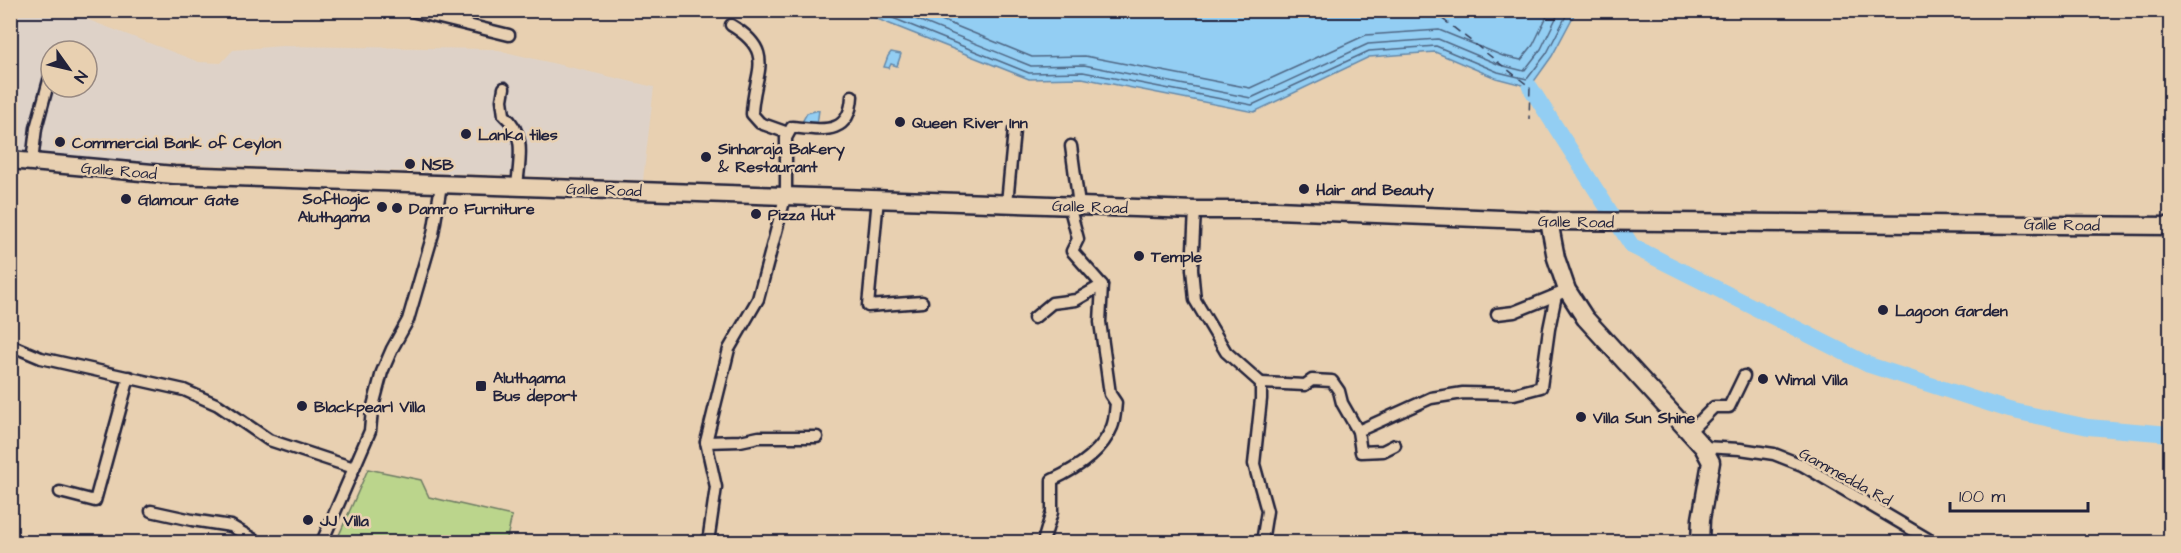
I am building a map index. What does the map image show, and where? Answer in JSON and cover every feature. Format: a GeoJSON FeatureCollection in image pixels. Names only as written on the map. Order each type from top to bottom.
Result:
{"type":"FeatureCollection","features":[{"type":"Feature","properties":{"kind":"main road","name":"Galle Road"},"geometry":{"type":"LineString","coordinates":[[10,160],[174,175],[786,194],[1195,210],[1276,210],[1652,223],[2170,226]]}},
{"type":"Feature","properties":{"kind":"main road"},"geometry":{"type":"LineString","coordinates":[[1556,221],[1556,258],[1562,292],[1704,447],[1711,462],[1701,519],[1700,543]]}},
{"type":"Feature","properties":{"kind":"street"},"geometry":{"type":"LineString","coordinates":[[407,10],[509,35]]}},
{"type":"Feature","properties":{"kind":"street"},"geometry":{"type":"LineString","coordinates":[[731,25],[746,34],[760,59],[752,114],[760,123],[788,133]]}},
{"type":"Feature","properties":{"kind":"street"},"geometry":{"type":"LineString","coordinates":[[504,88],[502,100],[504,115],[511,121],[520,137],[517,187]]}},
{"type":"Feature","properties":{"kind":"street"},"geometry":{"type":"LineString","coordinates":[[708,543],[716,487],[706,442],[729,349],[758,299],[786,194],[786,138],[792,128],[829,129],[844,124],[849,117],[852,96]]}},
{"type":"Feature","properties":{"kind":"street"},"geometry":{"type":"LineString","coordinates":[[32,162],[36,128],[44,99]]}},
{"type":"Feature","properties":{"kind":"street"},"geometry":{"type":"LineString","coordinates":[[1007,203],[1014,130]]}},
{"type":"Feature","properties":{"kind":"street"},"geometry":{"type":"LineString","coordinates":[[1043,543],[1052,512],[1052,480],[1074,470],[1103,442],[1113,426],[1116,403],[1110,394],[1100,322],[1102,285],[1072,251],[1078,239],[1071,146]]}},
{"type":"Feature","properties":{"kind":"street"},"geometry":{"type":"LineString","coordinates":[[322,543],[370,431],[372,410],[382,372],[408,320],[433,234],[441,185]]}},
{"type":"Feature","properties":{"kind":"street"},"geometry":{"type":"LineString","coordinates":[[878,198],[868,306],[922,302]]}},
{"type":"Feature","properties":{"kind":"street"},"geometry":{"type":"LineString","coordinates":[[1195,210],[1192,269],[1195,300],[1226,352],[1261,383],[1305,385],[1312,380],[1332,381],[1358,431],[1361,452],[1383,451],[1395,445]]}},
{"type":"Feature","properties":{"kind":"street"},"geometry":{"type":"LineString","coordinates":[[1034,318],[1052,303],[1076,300],[1102,285]]}},
{"type":"Feature","properties":{"kind":"street"},"geometry":{"type":"LineString","coordinates":[[1358,431],[1431,398],[1463,393],[1514,394],[1541,387],[1549,329],[1562,292]]}},
{"type":"Feature","properties":{"kind":"street"},"geometry":{"type":"LineString","coordinates":[[1497,314],[1514,312],[1562,292]]}},
{"type":"Feature","properties":{"kind":"street"},"geometry":{"type":"LineString","coordinates":[[10,345],[41,358],[184,390],[218,405],[269,440],[354,468]]}},
{"type":"Feature","properties":{"kind":"street"},"geometry":{"type":"LineString","coordinates":[[60,492],[95,501],[129,376]]}},
{"type":"Feature","properties":{"kind":"street"},"geometry":{"type":"LineString","coordinates":[[1689,432],[1714,407],[1729,407],[1744,376]]}},
{"type":"Feature","properties":{"kind":"street"},"geometry":{"type":"LineString","coordinates":[[1261,383],[1262,399],[1254,464],[1268,511],[1262,543]]}},
{"type":"Feature","properties":{"kind":"street"},"geometry":{"type":"LineString","coordinates":[[706,442],[740,441],[759,437],[817,436]]}},
{"type":"Feature","properties":{"kind":"street","name":"Gammedda Rd"},"geometry":{"type":"LineString","coordinates":[[1704,447],[1774,454],[1802,465],[1933,543]]}},
{"type":"Feature","properties":{"kind":"street"},"geometry":{"type":"LineString","coordinates":[[151,511],[231,526],[258,543]]}},
{"type":"Feature","properties":{"kind":"shaded area"},"geometry":{"type":"Polygon","coordinates":[[[10,11],[65,11],[199,62],[221,63],[233,50],[282,46],[493,49],[654,87],[643,180],[105,161],[11,151],[10,11]]]}},
{"type":"Feature","properties":{"kind":"green space"},"geometry":{"type":"Polygon","coordinates":[[[368,469],[421,480],[429,497],[512,516],[506,542],[336,542],[368,469]]]}},
{"type":"Feature","properties":{"kind":"water"},"geometry":{"type":"Polygon","coordinates":[[[857,11],[1576,11],[1552,56],[1530,87],[1496,78],[1435,52],[1369,57],[1254,112],[1082,78],[1029,79],[857,11]]]}},
{"type":"Feature","properties":{"kind":"water"},"geometry":{"type":"Polygon","coordinates":[[[891,52],[901,54],[897,66],[891,64],[889,68],[884,67],[888,56],[891,52]]]}},
{"type":"Feature","properties":{"kind":"water"},"geometry":{"type":"Polygon","coordinates":[[[819,110],[817,125],[801,124],[807,113],[819,110]]]}},
{"type":"Feature","properties":{"kind":"waterway"},"geometry":{"type":"LineString","coordinates":[[1530,87],[1632,246],[1869,365],[2009,410],[2088,427],[2170,434]]}},
{"type":"Feature","properties":{"kind":"ferry route"},"geometry":{"type":"LineString","coordinates":[[1431,10],[1530,87],[1529,119]]}},
{"type":"Feature","properties":{"kind":"place","name":"Queen River Inn"},"geometry":{"type":"Point","coordinates":[900,122]}},
{"type":"Feature","properties":{"kind":"place","name":"Lanka tiles"},"geometry":{"type":"Point","coordinates":[466,134]}},
{"type":"Feature","properties":{"kind":"place","name":"Commercial Bank of Ceylon"},"geometry":{"type":"Point","coordinates":[60,142]}},
{"type":"Feature","properties":{"kind":"place","name":"Sinharaja Bakery & Restaurant"},"geometry":{"type":"Point","coordinates":[706,157]}},
{"type":"Feature","properties":{"kind":"place","name":"NSB"},"geometry":{"type":"Point","coordinates":[410,164]}},
{"type":"Feature","properties":{"kind":"place","name":"Hair and Beauty"},"geometry":{"type":"Point","coordinates":[1304,189]}},
{"type":"Feature","properties":{"kind":"place","name":"Glamour Gate"},"geometry":{"type":"Point","coordinates":[126,199]}},
{"type":"Feature","properties":{"kind":"place","name":"Softlogic Aluthgama"},"geometry":{"type":"Point","coordinates":[382,207]}},
{"type":"Feature","properties":{"kind":"place","name":"Damro Furniture"},"geometry":{"type":"Point","coordinates":[397,208]}},
{"type":"Feature","properties":{"kind":"place","name":"Pizza Hut"},"geometry":{"type":"Point","coordinates":[756,214]}},
{"type":"Feature","properties":{"kind":"place","name":"Temple"},"geometry":{"type":"Point","coordinates":[1139,256]}},
{"type":"Feature","properties":{"kind":"place","name":"Lagoon Garden"},"geometry":{"type":"Point","coordinates":[1883,310]}},
{"type":"Feature","properties":{"kind":"place","name":"Wimal Villa"},"geometry":{"type":"Point","coordinates":[1763,379]}},
{"type":"Feature","properties":{"kind":"place","name":"Aluthgama Bus deport"},"geometry":{"type":"Point","coordinates":[481,386]}},
{"type":"Feature","properties":{"kind":"place","name":"Blackpearl Villa"},"geometry":{"type":"Point","coordinates":[302,406]}},
{"type":"Feature","properties":{"kind":"place","name":"Villa Sun Shine"},"geometry":{"type":"Point","coordinates":[1581,417]}},
{"type":"Feature","properties":{"kind":"place","name":"JJ Villa"},"geometry":{"type":"Point","coordinates":[308,520]}}]}
